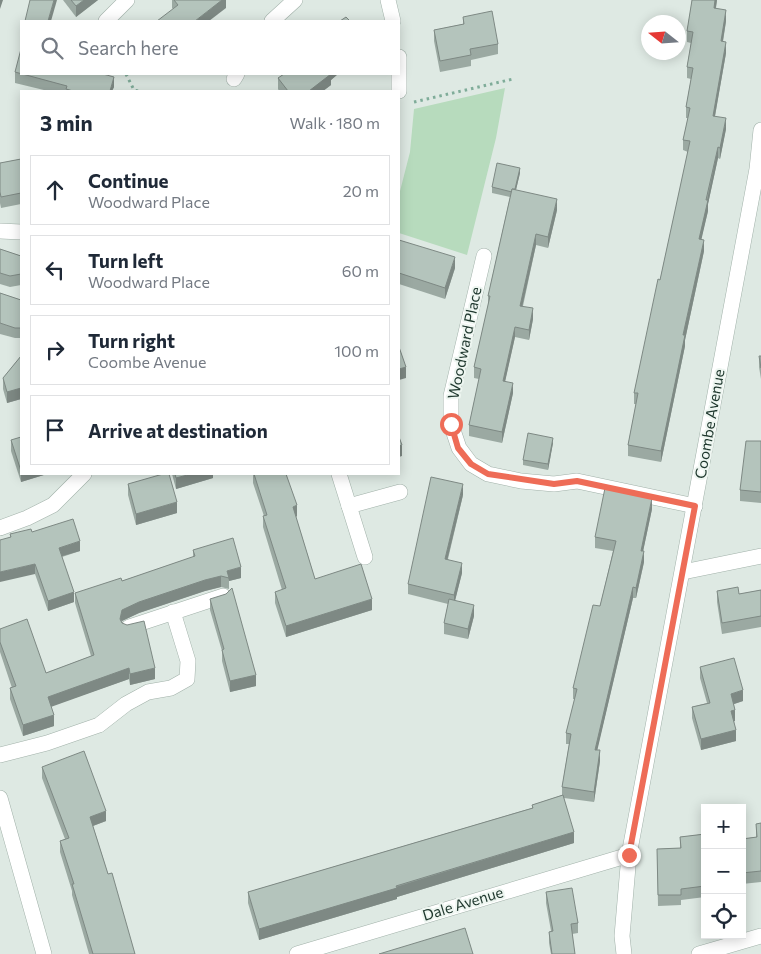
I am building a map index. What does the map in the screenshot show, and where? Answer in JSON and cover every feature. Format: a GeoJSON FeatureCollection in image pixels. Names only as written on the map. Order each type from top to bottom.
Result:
{"type":"FeatureCollection","features":[{"type":"Feature","properties":{"kind":"street"},"geometry":{"type":"LineString","coordinates":[[107,20],[127,0]]}},
{"type":"Feature","properties":{"kind":"street"},"geometry":{"type":"LineString","coordinates":[[273,20],[295,0]]}},
{"type":"Feature","properties":{"kind":"street"},"geometry":{"type":"LineString","coordinates":[[388,0],[393,20]]}},
{"type":"Feature","properties":{"kind":"street"},"geometry":{"type":"LineString","coordinates":[[400,67],[403,97]]}},
{"type":"Feature","properties":{"kind":"street","name":"Coombe Avenue"},"geometry":{"type":"LineString","coordinates":[[624,954],[622,936],[629,855],[759,168],[761,130]]}},
{"type":"Feature","properties":{"kind":"street"},"geometry":{"type":"LineString","coordinates":[[0,231],[20,232]]}},
{"type":"Feature","properties":{"kind":"street","name":"Woodward Place"},"geometry":{"type":"LineString","coordinates":[[484,256],[451,396],[451,424],[458,448],[471,464],[488,474],[496,476],[554,484],[577,481],[695,506]]}},
{"type":"Feature","properties":{"kind":"street"},"geometry":{"type":"LineString","coordinates":[[0,528],[27,518],[52,504],[83,475]]}},
{"type":"Feature","properties":{"kind":"street"},"geometry":{"type":"LineString","coordinates":[[339,475],[365,557]]}},
{"type":"Feature","properties":{"kind":"street"},"geometry":{"type":"LineString","coordinates":[[349,506],[400,492]]}},
{"type":"Feature","properties":{"kind":"street"},"geometry":{"type":"LineString","coordinates":[[683,572],[761,556]]}},
{"type":"Feature","properties":{"kind":"street"},"geometry":{"type":"LineString","coordinates":[[129,627],[223,596]]}},
{"type":"Feature","properties":{"kind":"street"},"geometry":{"type":"LineString","coordinates":[[0,755],[47,744],[99,725],[126,704],[148,692],[171,688],[188,678],[188,661],[173,612]]}},
{"type":"Feature","properties":{"kind":"street"},"geometry":{"type":"LineString","coordinates":[[0,798],[44,954]]}},
{"type":"Feature","properties":{"kind":"street","name":"Dale Avenue"},"geometry":{"type":"LineString","coordinates":[[297,954],[629,855]]}},
{"type":"Feature","properties":{"kind":"street"},"geometry":{"type":"LineString","coordinates":[[699,954],[761,936]]}},
{"type":"Feature","properties":{"kind":"path"},"geometry":{"type":"LineString","coordinates":[[126,75],[134,90]]}},
{"type":"Feature","properties":{"kind":"path"},"geometry":{"type":"LineString","coordinates":[[403,97],[513,79]]}},
{"type":"Feature","properties":{"kind":"green space"},"geometry":{"type":"Polygon","coordinates":[[[505,88],[496,138],[467,255],[400,233],[400,191],[410,152],[414,109],[505,88]]]}},
{"type":"Feature","properties":{"kind":"building"},"geometry":{"type":"Polygon","coordinates":[[[30,0],[54,0],[48,20],[25,20],[30,0]]]}},
{"type":"Feature","properties":{"kind":"building"},"geometry":{"type":"Polygon","coordinates":[[[71,0],[84,0],[76,6],[71,0]]]}},
{"type":"Feature","properties":{"kind":"building"},"geometry":{"type":"Polygon","coordinates":[[[174,0],[222,0],[196,20],[158,20],[178,5],[174,0]]]}},
{"type":"Feature","properties":{"kind":"building"},"geometry":{"type":"Polygon","coordinates":[[[692,0],[715,0],[714,8],[726,10],[721,41],[726,42],[713,116],[726,118],[706,200],[708,200],[699,239],[704,240],[683,335],[685,335],[661,451],[628,445],[638,393],[634,393],[690,141],[683,140],[690,108],[686,107],[693,68],[687,67],[693,32],[687,31],[692,0]]]}},
{"type":"Feature","properties":{"kind":"building"},"geometry":{"type":"Polygon","coordinates":[[[492,11],[498,44],[470,49],[471,55],[440,61],[434,30],[464,24],[463,17],[492,11]]]}},
{"type":"Feature","properties":{"kind":"building"},"geometry":{"type":"Polygon","coordinates":[[[20,53],[20,74],[15,72],[20,53]]]}},
{"type":"Feature","properties":{"kind":"building"},"geometry":{"type":"Polygon","coordinates":[[[26,75],[107,75],[114,77],[110,90],[70,90],[66,89],[67,86],[26,75]]]}},
{"type":"Feature","properties":{"kind":"building"},"geometry":{"type":"Polygon","coordinates":[[[282,75],[330,75],[310,90],[287,90],[278,78],[282,75]]]}},
{"type":"Feature","properties":{"kind":"building"},"geometry":{"type":"Polygon","coordinates":[[[20,159],[20,193],[1,197],[0,163],[20,159]]]}},
{"type":"Feature","properties":{"kind":"building"},"geometry":{"type":"Polygon","coordinates":[[[497,163],[520,168],[515,189],[512,189],[512,192],[492,187],[497,163]]]}},
{"type":"Feature","properties":{"kind":"building"},"geometry":{"type":"Polygon","coordinates":[[[512,189],[557,199],[548,237],[536,234],[520,306],[533,308],[529,330],[515,327],[503,381],[513,383],[502,432],[469,425],[481,369],[474,367],[512,189]]]}},
{"type":"Feature","properties":{"kind":"building"},"geometry":{"type":"Polygon","coordinates":[[[400,240],[455,257],[445,288],[400,273],[400,240]]]}},
{"type":"Feature","properties":{"kind":"building"},"geometry":{"type":"Polygon","coordinates":[[[0,249],[20,256],[20,274],[10,276],[0,273],[0,249]]]}},
{"type":"Feature","properties":{"kind":"building"},"geometry":{"type":"Polygon","coordinates":[[[0,293],[20,300],[20,328],[0,323],[0,293]]]}},
{"type":"Feature","properties":{"kind":"building"},"geometry":{"type":"Polygon","coordinates":[[[400,350],[406,367],[400,369],[400,350]]]}},
{"type":"Feature","properties":{"kind":"building"},"geometry":{"type":"Polygon","coordinates":[[[20,357],[20,388],[7,392],[3,378],[20,357]]]}},
{"type":"Feature","properties":{"kind":"building"},"geometry":{"type":"Polygon","coordinates":[[[528,433],[553,438],[548,464],[523,460],[528,433]]]}},
{"type":"Feature","properties":{"kind":"building"},"geometry":{"type":"Polygon","coordinates":[[[20,437],[20,468],[11,440],[20,437]]]}},
{"type":"Feature","properties":{"kind":"building"},"geometry":{"type":"Polygon","coordinates":[[[746,441],[761,441],[761,492],[740,490],[746,441]]]}},
{"type":"Feature","properties":{"kind":"building"},"geometry":{"type":"Polygon","coordinates":[[[160,475],[169,475],[177,502],[136,514],[128,484],[160,475]]]}},
{"type":"Feature","properties":{"kind":"building"},"geometry":{"type":"Polygon","coordinates":[[[175,475],[187,475],[176,478],[175,475]]]}},
{"type":"Feature","properties":{"kind":"building"},"geometry":{"type":"Polygon","coordinates":[[[254,475],[286,475],[297,505],[293,507],[315,579],[361,564],[372,599],[286,626],[275,592],[286,588],[263,516],[267,515],[254,475]]]}},
{"type":"Feature","properties":{"kind":"building"},"geometry":{"type":"Polygon","coordinates":[[[431,477],[463,484],[445,559],[462,563],[454,595],[408,584],[431,477]]]}},
{"type":"Feature","properties":{"kind":"building"},"geometry":{"type":"Polygon","coordinates":[[[605,488],[652,498],[641,551],[644,551],[636,588],[633,587],[595,750],[600,750],[594,792],[562,787],[571,734],[566,733],[577,689],[573,688],[593,605],[600,606],[616,541],[595,537],[605,488]]]}},
{"type":"Feature","properties":{"kind":"building"},"geometry":{"type":"Polygon","coordinates":[[[73,519],[80,541],[59,548],[74,592],[48,601],[35,564],[0,572],[0,540],[11,537],[10,534],[31,529],[32,532],[73,519]]]}},
{"type":"Feature","properties":{"kind":"building"},"geometry":{"type":"Polygon","coordinates":[[[233,538],[241,567],[227,571],[229,578],[221,576],[205,580],[139,602],[122,610],[120,619],[122,623],[127,625],[144,621],[155,668],[130,674],[129,668],[48,697],[54,715],[23,725],[10,688],[16,686],[0,642],[0,629],[27,619],[46,673],[94,655],[75,593],[121,578],[122,581],[195,556],[193,550],[233,538]]]}},
{"type":"Feature","properties":{"kind":"building"},"geometry":{"type":"Polygon","coordinates":[[[738,587],[739,594],[761,590],[761,616],[722,623],[717,591],[738,587]]]}},
{"type":"Feature","properties":{"kind":"building"},"geometry":{"type":"Polygon","coordinates":[[[232,588],[256,675],[230,681],[222,650],[224,649],[210,599],[226,594],[232,588]]]}},
{"type":"Feature","properties":{"kind":"building"},"geometry":{"type":"Polygon","coordinates":[[[449,599],[474,605],[468,629],[444,623],[449,599]]]}},
{"type":"Feature","properties":{"kind":"building"},"geometry":{"type":"Polygon","coordinates":[[[734,658],[743,690],[731,694],[735,710],[731,711],[736,730],[701,739],[692,707],[710,703],[700,667],[734,658]]]}},
{"type":"Feature","properties":{"kind":"building"},"geometry":{"type":"Polygon","coordinates":[[[84,751],[106,811],[90,817],[108,874],[112,873],[135,954],[93,954],[60,841],[69,838],[42,767],[84,751]]]}},
{"type":"Feature","properties":{"kind":"building"},"geometry":{"type":"Polygon","coordinates":[[[563,795],[574,832],[259,929],[248,892],[533,808],[532,805],[563,795]]]}},
{"type":"Feature","properties":{"kind":"building"},"geometry":{"type":"Polygon","coordinates":[[[761,823],[761,871],[746,873],[746,838],[757,837],[756,824],[761,823]]]}},
{"type":"Feature","properties":{"kind":"building"},"geometry":{"type":"Polygon","coordinates":[[[701,834],[701,886],[681,889],[681,895],[658,895],[657,849],[681,848],[680,837],[701,834]]]}},
{"type":"Feature","properties":{"kind":"building"},"geometry":{"type":"Polygon","coordinates":[[[572,888],[578,923],[571,924],[575,954],[552,954],[549,932],[553,931],[546,892],[572,888]]]}},
{"type":"Feature","properties":{"kind":"building"},"geometry":{"type":"Polygon","coordinates":[[[465,928],[473,954],[379,954],[465,928]]]}},
{"type":"Feature","properties":{"kind":"route"},"geometry":{"type":"LineString","coordinates":[[451,424],[458,448],[471,464],[488,474],[554,484],[577,481],[695,506],[629,855]]}}]}
